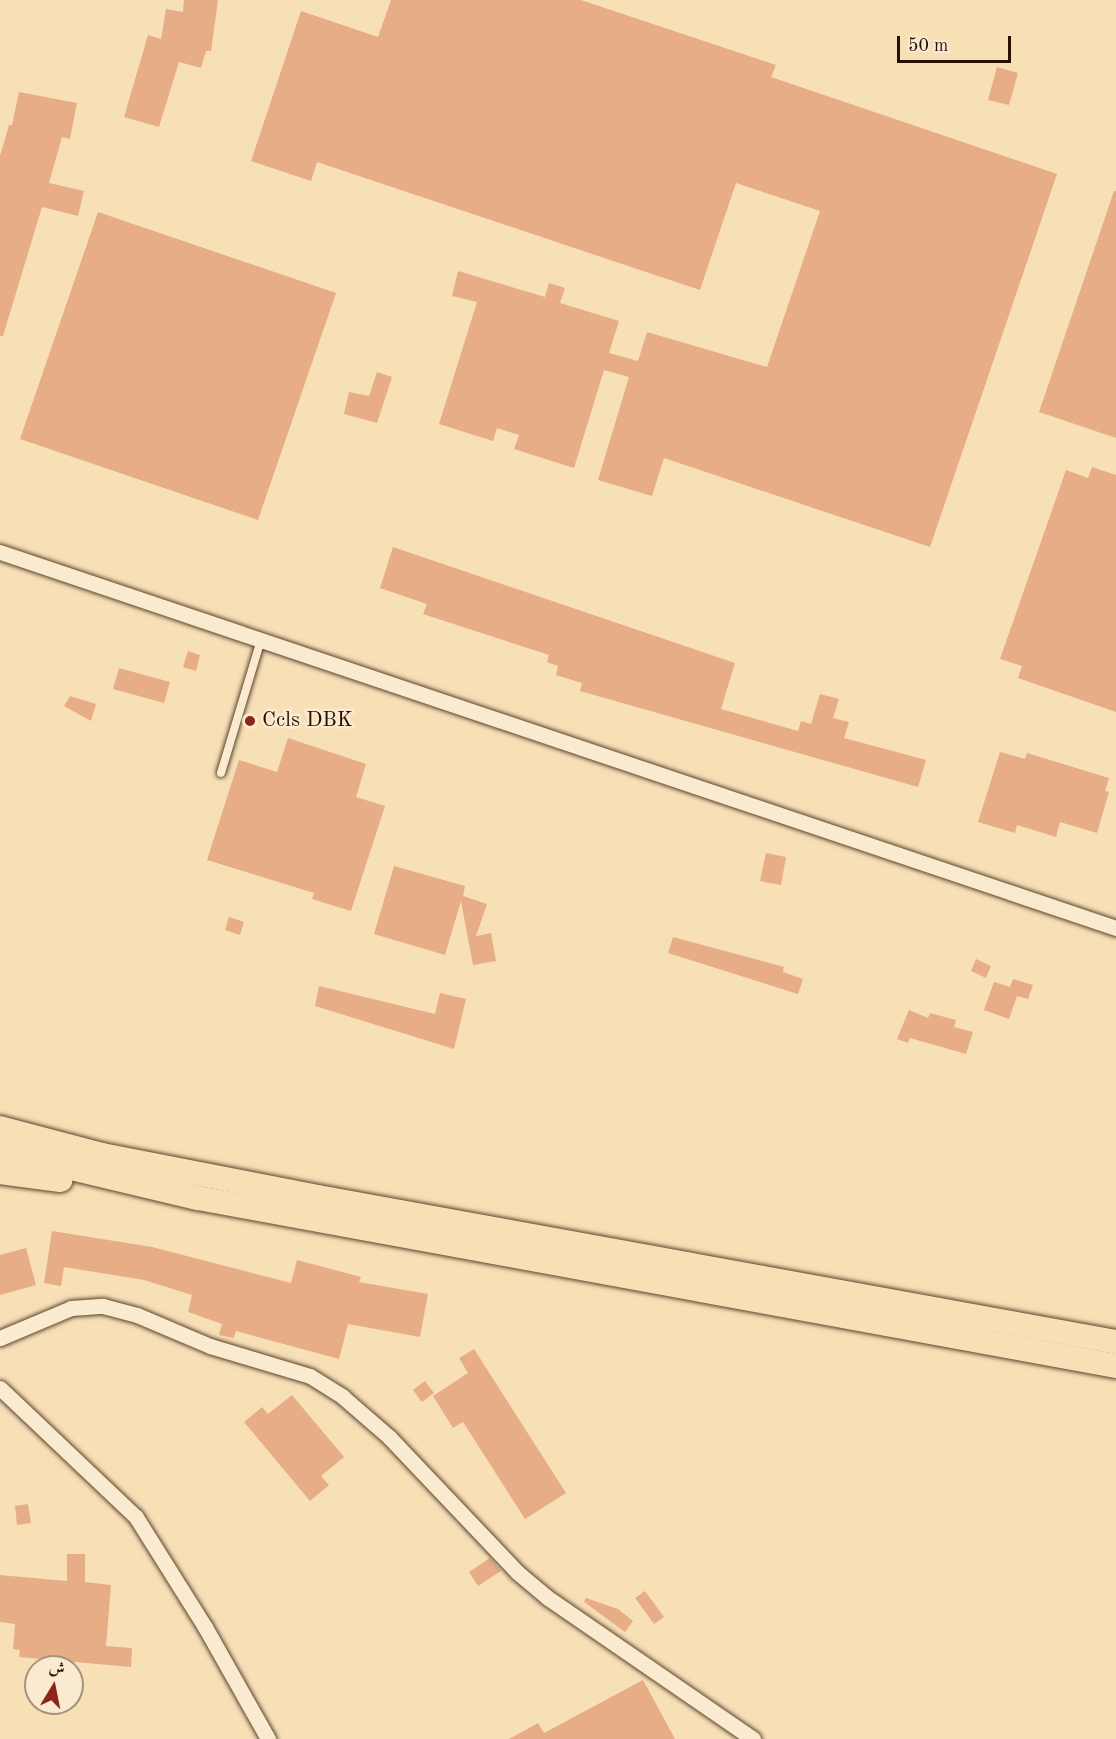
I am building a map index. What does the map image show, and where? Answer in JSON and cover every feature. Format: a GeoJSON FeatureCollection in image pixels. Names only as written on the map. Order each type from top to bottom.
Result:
{"type":"FeatureCollection","features":[{"type":"Feature","properties":{"kind":"highway"},"geometry":{"type":"LineString","coordinates":[[0,1128],[102,1155],[318,1197],[1116,1342]]}},
{"type":"Feature","properties":{"kind":"highway"},"geometry":{"type":"LineString","coordinates":[[0,1151],[221,1203],[1116,1366]]}},
{"type":"Feature","properties":{"kind":"highway"},"geometry":{"type":"LineString","coordinates":[[0,1172],[74,1182],[131,1182]]}},
{"type":"Feature","properties":{"kind":"street"},"geometry":{"type":"LineString","coordinates":[[0,552],[1116,928]]}},
{"type":"Feature","properties":{"kind":"street"},"geometry":{"type":"LineString","coordinates":[[0,1338],[71,1308],[103,1306],[137,1315],[210,1346],[310,1376],[344,1397],[389,1437],[517,1572],[548,1598],[753,1739]]}},
{"type":"Feature","properties":{"kind":"street"},"geometry":{"type":"LineString","coordinates":[[0,1388],[136,1517],[268,1739]]}},
{"type":"Feature","properties":{"kind":"lane"},"geometry":{"type":"LineString","coordinates":[[221,773],[261,640]]}},
{"type":"Feature","properties":{"kind":"building"},"geometry":{"type":"Polygon","coordinates":[[[184,0],[218,0],[211,51],[206,51],[201,68],[179,62],[159,127],[124,117],[148,35],[161,39],[166,9],[183,12],[184,0]]]}},
{"type":"Feature","properties":{"kind":"building"},"geometry":{"type":"Polygon","coordinates":[[[391,0],[581,0],[776,65],[771,77],[1057,174],[930,547],[664,458],[652,496],[598,480],[629,377],[604,370],[574,468],[514,449],[519,435],[497,428],[493,441],[439,424],[477,302],[452,296],[458,271],[545,297],[549,283],[565,288],[560,303],[619,321],[609,353],[638,361],[647,332],[767,367],[820,211],[736,183],[700,290],[317,162],[311,181],[251,161],[301,11],[378,37],[391,0]]]}},
{"type":"Feature","properties":{"kind":"building"},"geometry":{"type":"Polygon","coordinates":[[[997,67],[1018,73],[1009,105],[988,100],[997,67]]]}},
{"type":"Feature","properties":{"kind":"building"},"geometry":{"type":"Polygon","coordinates":[[[19,92],[77,103],[70,139],[62,137],[49,183],[84,191],[78,216],[42,207],[3,336],[0,336],[0,156],[9,125],[12,125],[19,92]]]}},
{"type":"Feature","properties":{"kind":"building"},"geometry":{"type":"Polygon","coordinates":[[[1114,191],[1116,191],[1116,438],[1039,412],[1114,191]]]}},
{"type":"Feature","properties":{"kind":"building"},"geometry":{"type":"Polygon","coordinates":[[[98,212],[336,293],[258,520],[20,439],[98,212]]]}},
{"type":"Feature","properties":{"kind":"building"},"geometry":{"type":"Polygon","coordinates":[[[377,372],[392,377],[377,423],[344,414],[349,392],[369,396],[377,372]]]}},
{"type":"Feature","properties":{"kind":"building"},"geometry":{"type":"Polygon","coordinates":[[[1092,467],[1116,475],[1116,712],[1018,678],[1022,666],[1000,659],[1066,470],[1088,478],[1092,467]]]}},
{"type":"Feature","properties":{"kind":"building"},"geometry":{"type":"Polygon","coordinates":[[[393,547],[735,663],[721,709],[798,731],[801,721],[811,724],[820,694],[839,699],[833,718],[849,722],[844,738],[926,760],[918,787],[580,691],[582,683],[556,675],[558,666],[547,662],[549,655],[423,614],[427,604],[380,588],[393,547]]]}},
{"type":"Feature","properties":{"kind":"building"},"geometry":{"type":"Polygon","coordinates":[[[188,651],[200,655],[196,671],[183,667],[188,651]]]}},
{"type":"Feature","properties":{"kind":"building"},"geometry":{"type":"Polygon","coordinates":[[[119,668],[170,682],[164,703],[113,689],[119,668]]]}},
{"type":"Feature","properties":{"kind":"building"},"geometry":{"type":"Polygon","coordinates":[[[70,696],[96,704],[91,721],[64,706],[70,696]]]}},
{"type":"Feature","properties":{"kind":"building"},"geometry":{"type":"Polygon","coordinates":[[[288,738],[366,764],[356,797],[385,806],[351,911],[312,899],[314,893],[207,860],[239,760],[277,772],[288,738]]]}},
{"type":"Feature","properties":{"kind":"building"},"geometry":{"type":"Polygon","coordinates":[[[1000,752],[1025,759],[1027,753],[1109,778],[1105,791],[1109,792],[1097,833],[1060,822],[1056,837],[1017,825],[1015,833],[978,822],[1000,752]]]}},
{"type":"Feature","properties":{"kind":"building"},"geometry":{"type":"Polygon","coordinates":[[[766,853],[786,857],[781,885],[760,881],[766,853]]]}},
{"type":"Feature","properties":{"kind":"building"},"geometry":{"type":"Polygon","coordinates":[[[394,866],[465,886],[463,896],[487,904],[476,936],[491,933],[496,961],[473,965],[461,901],[445,955],[374,934],[394,866]]]}},
{"type":"Feature","properties":{"kind":"building"},"geometry":{"type":"Polygon","coordinates":[[[229,917],[244,922],[240,935],[225,930],[229,917]]]}},
{"type":"Feature","properties":{"kind":"building"},"geometry":{"type":"Polygon","coordinates":[[[673,937],[784,967],[783,972],[803,979],[798,994],[668,953],[673,937]]]}},
{"type":"Feature","properties":{"kind":"building"},"geometry":{"type":"Polygon","coordinates":[[[976,959],[991,966],[986,978],[971,971],[976,959]]]}},
{"type":"Feature","properties":{"kind":"building"},"geometry":{"type":"Polygon","coordinates":[[[1013,979],[1033,985],[1028,999],[1017,996],[1009,1019],[984,1010],[994,982],[1010,987],[1013,979]]]}},
{"type":"Feature","properties":{"kind":"building"},"geometry":{"type":"Polygon","coordinates":[[[319,986],[435,1014],[440,993],[466,999],[454,1049],[315,1006],[319,986]]]}},
{"type":"Feature","properties":{"kind":"building"},"geometry":{"type":"Polygon","coordinates":[[[909,1010],[928,1018],[930,1013],[956,1020],[954,1027],[973,1032],[966,1054],[910,1038],[908,1043],[897,1039],[909,1010]]]}},
{"type":"Feature","properties":{"kind":"building"},"geometry":{"type":"Polygon","coordinates":[[[52,1231],[152,1247],[291,1283],[297,1260],[361,1277],[359,1282],[428,1294],[420,1337],[348,1324],[339,1359],[236,1331],[234,1338],[219,1335],[222,1324],[188,1312],[192,1295],[144,1280],[64,1267],[61,1286],[44,1283],[52,1231]]]}},
{"type":"Feature","properties":{"kind":"building"},"geometry":{"type":"Polygon","coordinates":[[[26,1248],[36,1285],[0,1295],[0,1255],[26,1248]]]}},
{"type":"Feature","properties":{"kind":"building"},"geometry":{"type":"Polygon","coordinates":[[[474,1349],[566,1493],[525,1519],[463,1422],[453,1428],[433,1396],[468,1373],[459,1358],[474,1349]]]}},
{"type":"Feature","properties":{"kind":"building"},"geometry":{"type":"Polygon","coordinates":[[[425,1381],[434,1393],[422,1402],[413,1390],[425,1381]]]}},
{"type":"Feature","properties":{"kind":"building"},"geometry":{"type":"Polygon","coordinates":[[[292,1395],[344,1457],[321,1476],[329,1485],[310,1501],[244,1422],[262,1407],[268,1414],[292,1395]]]}},
{"type":"Feature","properties":{"kind":"building"},"geometry":{"type":"Polygon","coordinates":[[[28,1504],[31,1523],[17,1525],[15,1506],[28,1504]]]}},
{"type":"Feature","properties":{"kind":"building"},"geometry":{"type":"Polygon","coordinates":[[[67,1554],[85,1554],[85,1582],[111,1585],[106,1646],[132,1648],[131,1667],[84,1663],[84,1655],[24,1655],[24,1657],[19,1657],[20,1650],[13,1649],[15,1624],[0,1622],[0,1575],[67,1581],[67,1554]]]}},
{"type":"Feature","properties":{"kind":"building"},"geometry":{"type":"Polygon","coordinates":[[[490,1558],[501,1571],[478,1586],[469,1572],[490,1558]]]}},
{"type":"Feature","properties":{"kind":"building"},"geometry":{"type":"Polygon","coordinates":[[[645,1591],[664,1617],[654,1624],[635,1598],[645,1591]]]}},
{"type":"Feature","properties":{"kind":"building"},"geometry":{"type":"Polygon","coordinates":[[[586,1598],[618,1609],[633,1621],[625,1632],[584,1602],[586,1598]]]}},
{"type":"Feature","properties":{"kind":"building"},"geometry":{"type":"Polygon","coordinates":[[[643,1680],[675,1739],[509,1739],[538,1723],[544,1733],[643,1680]]]}},
{"type":"Feature","properties":{"kind":"place","name":"Ccls DBK"},"geometry":{"type":"Point","coordinates":[250,721]}}]}
